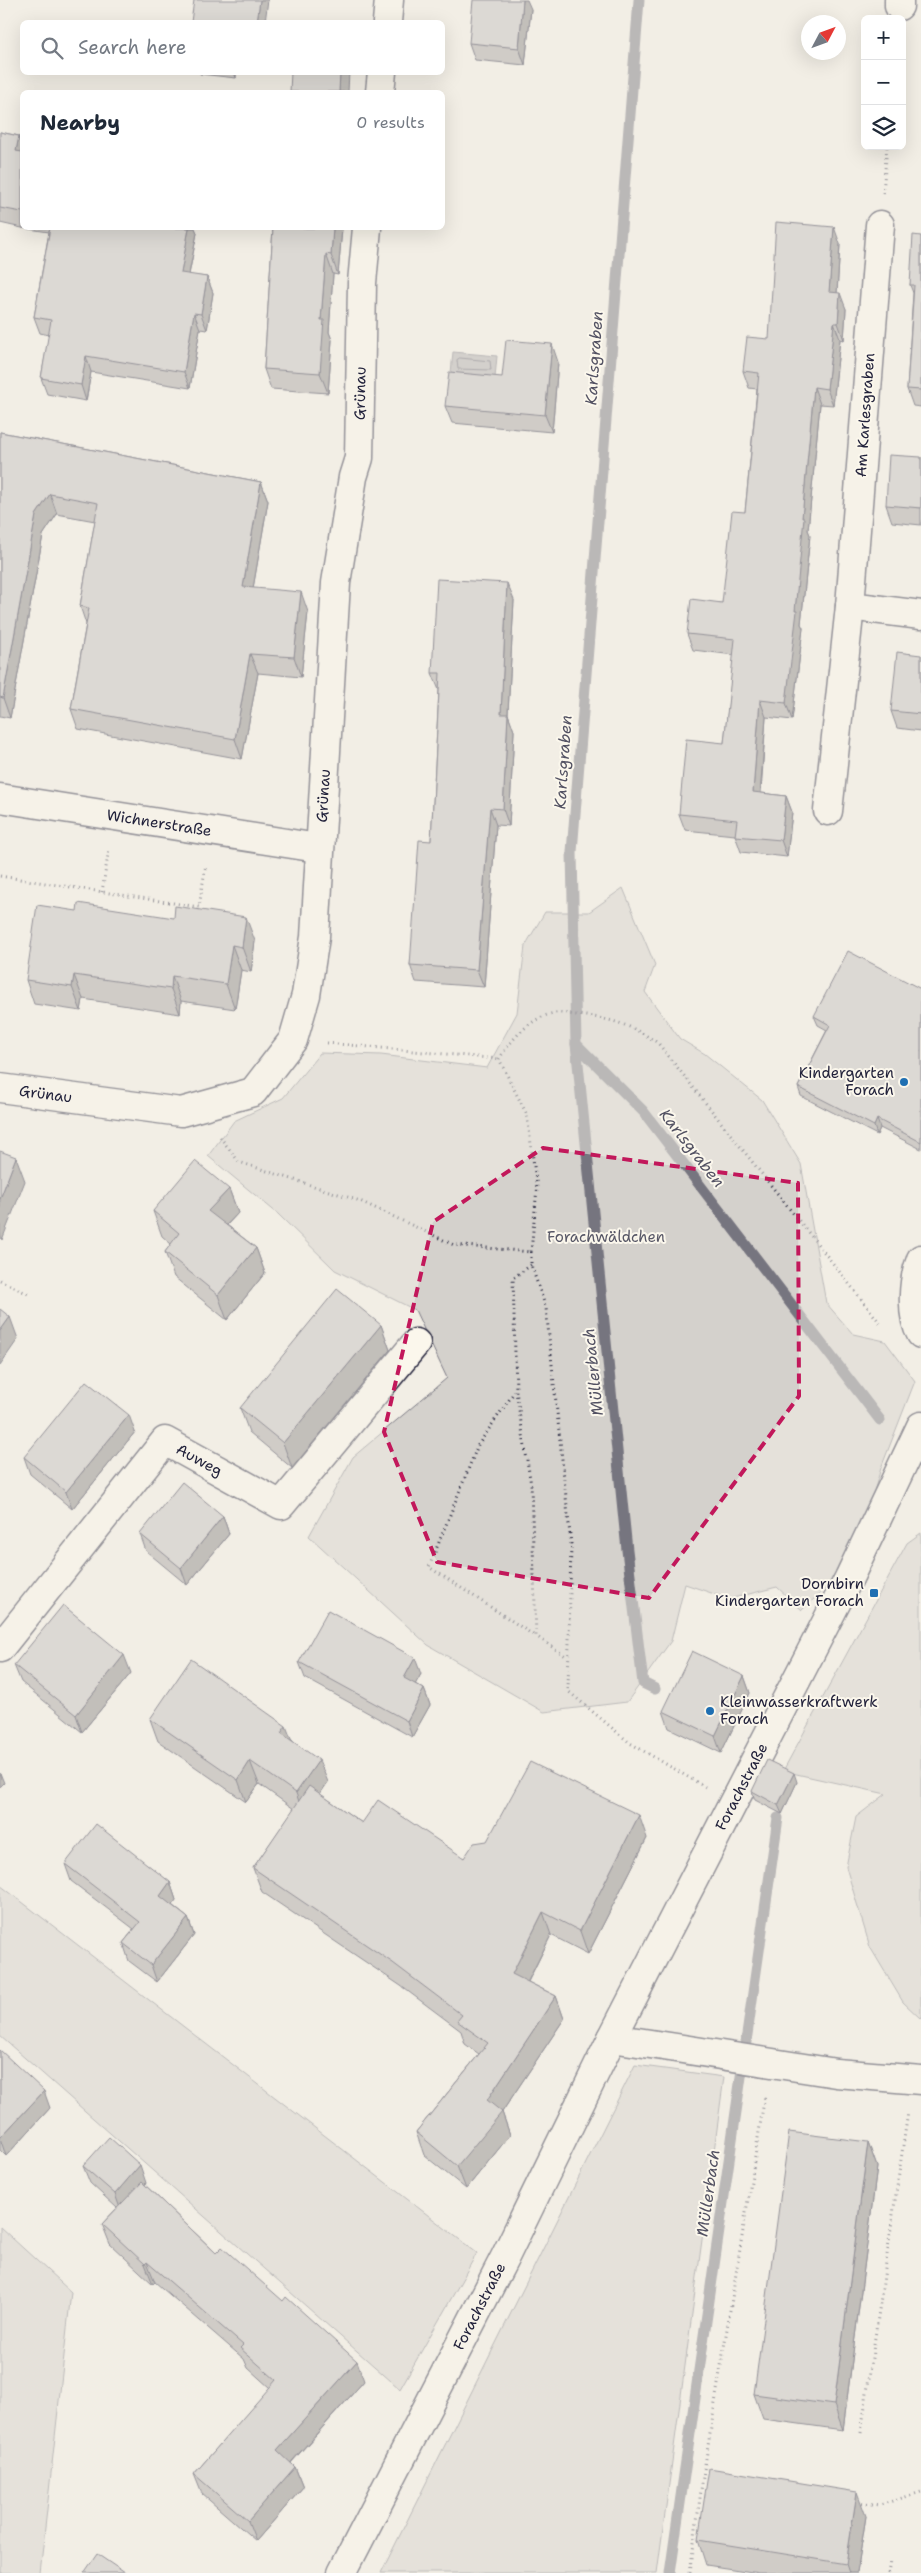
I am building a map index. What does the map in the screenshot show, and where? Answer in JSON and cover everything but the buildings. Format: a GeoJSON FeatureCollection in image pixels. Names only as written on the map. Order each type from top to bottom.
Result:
{"type":"FeatureCollection","features":[{"type":"Feature","properties":{"kind":"street"},"geometry":{"type":"LineString","coordinates":[[387,20],[389,0]]}},
{"type":"Feature","properties":{"kind":"street"},"geometry":{"type":"LineString","coordinates":[[380,90],[382,75]]}},
{"type":"Feature","properties":{"kind":"street","name":"Am Karlesgraben"},"geometry":{"type":"LineString","coordinates":[[828,811],[850,606],[880,225]]}},
{"type":"Feature","properties":{"kind":"street","name":"Grünau"},"geometry":{"type":"LineString","coordinates":[[0,1088],[181,1112],[253,1092],[293,1040],[306,995],[315,937],[318,848],[336,583],[353,477],[360,458],[362,293],[367,230]]}},
{"type":"Feature","properties":{"kind":"street"},"geometry":{"type":"LineString","coordinates":[[850,606],[921,615]]}},
{"type":"Feature","properties":{"kind":"street","name":"Wichnerstraße"},"geometry":{"type":"LineString","coordinates":[[0,798],[318,848]]}},
{"type":"Feature","properties":{"kind":"street"},"geometry":{"type":"LineString","coordinates":[[921,1259],[915,1282],[917,1328],[921,1334]]}},
{"type":"Feature","properties":{"kind":"street","name":"Auweg"},"geometry":{"type":"LineString","coordinates":[[0,1648],[165,1441],[282,1505],[416,1343]]}},
{"type":"Feature","properties":{"kind":"street","name":"Forachstraße"},"geometry":{"type":"LineString","coordinates":[[342,2573],[505,2257],[612,2038],[915,1454],[921,1426]]}},
{"type":"Feature","properties":{"kind":"street"},"geometry":{"type":"LineString","coordinates":[[612,2038],[836,2073],[917,2080]]}},
{"type":"Feature","properties":{"kind":"path"},"geometry":{"type":"LineString","coordinates":[[880,225],[887,150]]}},
{"type":"Feature","properties":{"kind":"path"},"geometry":{"type":"LineString","coordinates":[[102,892],[115,816]]}},
{"type":"Feature","properties":{"kind":"path"},"geometry":{"type":"LineString","coordinates":[[0,876],[199,907],[211,831]]}},
{"type":"Feature","properties":{"kind":"path"},"geometry":{"type":"LineString","coordinates":[[498,1059],[510,1041],[529,1025],[555,1013],[610,1018],[638,1030],[658,1043],[808,1235],[887,1331]]}},
{"type":"Feature","properties":{"kind":"path"},"geometry":{"type":"LineString","coordinates":[[293,1040],[498,1059]]}},
{"type":"Feature","properties":{"kind":"path"},"geometry":{"type":"LineString","coordinates":[[498,1059],[527,1115],[537,1188],[530,1252],[531,1265],[546,1308],[571,1544],[567,1657],[568,1691],[630,1743],[714,1792],[739,1794]]}},
{"type":"Feature","properties":{"kind":"path"},"geometry":{"type":"LineString","coordinates":[[199,1108],[239,1162],[360,1201],[454,1245],[530,1252]]}},
{"type":"Feature","properties":{"kind":"path"},"geometry":{"type":"LineString","coordinates":[[531,1265],[513,1278],[516,1391],[531,1485],[536,1636]]}},
{"type":"Feature","properties":{"kind":"path"},"geometry":{"type":"LineString","coordinates":[[0,1280],[28,1294]]}},
{"type":"Feature","properties":{"kind":"path"},"geometry":{"type":"LineString","coordinates":[[516,1391],[478,1445],[429,1567],[567,1657]]}},
{"type":"Feature","properties":{"kind":"path"},"geometry":{"type":"LineString","coordinates":[[690,2573],[702,2483],[770,2062]]}},
{"type":"Feature","properties":{"kind":"path"},"geometry":{"type":"LineString","coordinates":[[862,2433],[917,2080]]}},
{"type":"Feature","properties":{"kind":"path"},"geometry":{"type":"LineString","coordinates":[[702,2483],[712,2484]]}},
{"type":"Feature","properties":{"kind":"path"},"geometry":{"type":"LineString","coordinates":[[850,2501],[880,2505],[921,2492]]}},
{"type":"Feature","properties":{"kind":"path"},"geometry":{"type":"LineString","coordinates":[[889,2573],[891,2560]]}},
{"type":"Feature","properties":{"kind":"highlighted area"},"geometry":{"type":"Polygon","coordinates":[[[543,1148],[798,1183],[799,1396],[649,1598],[437,1562],[384,1432],[433,1222],[543,1148]]]}},
{"type":"Feature","properties":{"kind":"green space","name":"Forachwäldchen"},"geometry":{"type":"Polygon","coordinates":[[[623,888],[655,965],[645,992],[680,1039],[705,1054],[762,1100],[801,1164],[826,1303],[853,1334],[885,1341],[915,1381],[881,1468],[852,1564],[802,1610],[777,1587],[729,1599],[685,1584],[671,1641],[627,1702],[544,1712],[428,1645],[309,1536],[353,1457],[447,1378],[415,1310],[335,1270],[278,1214],[208,1156],[234,1121],[283,1098],[320,1053],[381,1055],[487,1068],[517,1013],[525,946],[545,912],[589,912],[623,888]]]}},
{"type":"Feature","properties":{"kind":"green space"},"geometry":{"type":"Polygon","coordinates":[[[921,1533],[921,2019],[903,2002],[870,1947],[846,1867],[856,1817],[886,1794],[783,1771],[907,1543],[921,1533]]]}},
{"type":"Feature","properties":{"kind":"green space"},"geometry":{"type":"Polygon","coordinates":[[[0,1885],[477,2253],[400,2389],[0,2036],[0,1885]]]}},
{"type":"Feature","properties":{"kind":"green space"},"geometry":{"type":"Polygon","coordinates":[[[635,2065],[724,2077],[657,2573],[381,2573],[635,2065]]]}},
{"type":"Feature","properties":{"kind":"green space"},"geometry":{"type":"Polygon","coordinates":[[[0,2227],[71,2292],[40,2573],[0,2573],[0,2227]]]}},
{"type":"Feature","properties":{"kind":"water"},"geometry":{"type":"Polygon","coordinates":[[[453,352],[497,356],[495,378],[451,373],[453,352]]]}},
{"type":"Feature","properties":{"kind":"waterway","name":"Karlsgraben"},"geometry":{"type":"LineString","coordinates":[[639,0],[572,852],[576,1044],[643,1111],[880,1420]]}},
{"type":"Feature","properties":{"kind":"waterway","name":"Müllerbach"},"geometry":{"type":"LineString","coordinates":[[576,1044],[627,1550],[643,1683],[655,1689]]}},
{"type":"Feature","properties":{"kind":"waterway","name":"Müllerbach"},"geometry":{"type":"LineString","coordinates":[[670,2573],[778,1818]]}},
{"type":"Feature","properties":{"kind":"place","name":"Kindergarten Forach"},"geometry":{"type":"Point","coordinates":[904,1082]}},
{"type":"Feature","properties":{"kind":"place","name":"Dornbirn Kindergarten Forach"},"geometry":{"type":"Point","coordinates":[874,1593]}},
{"type":"Feature","properties":{"kind":"place","name":"Kleinwasserkraftwerk Forach"},"geometry":{"type":"Point","coordinates":[710,1711]}}]}
